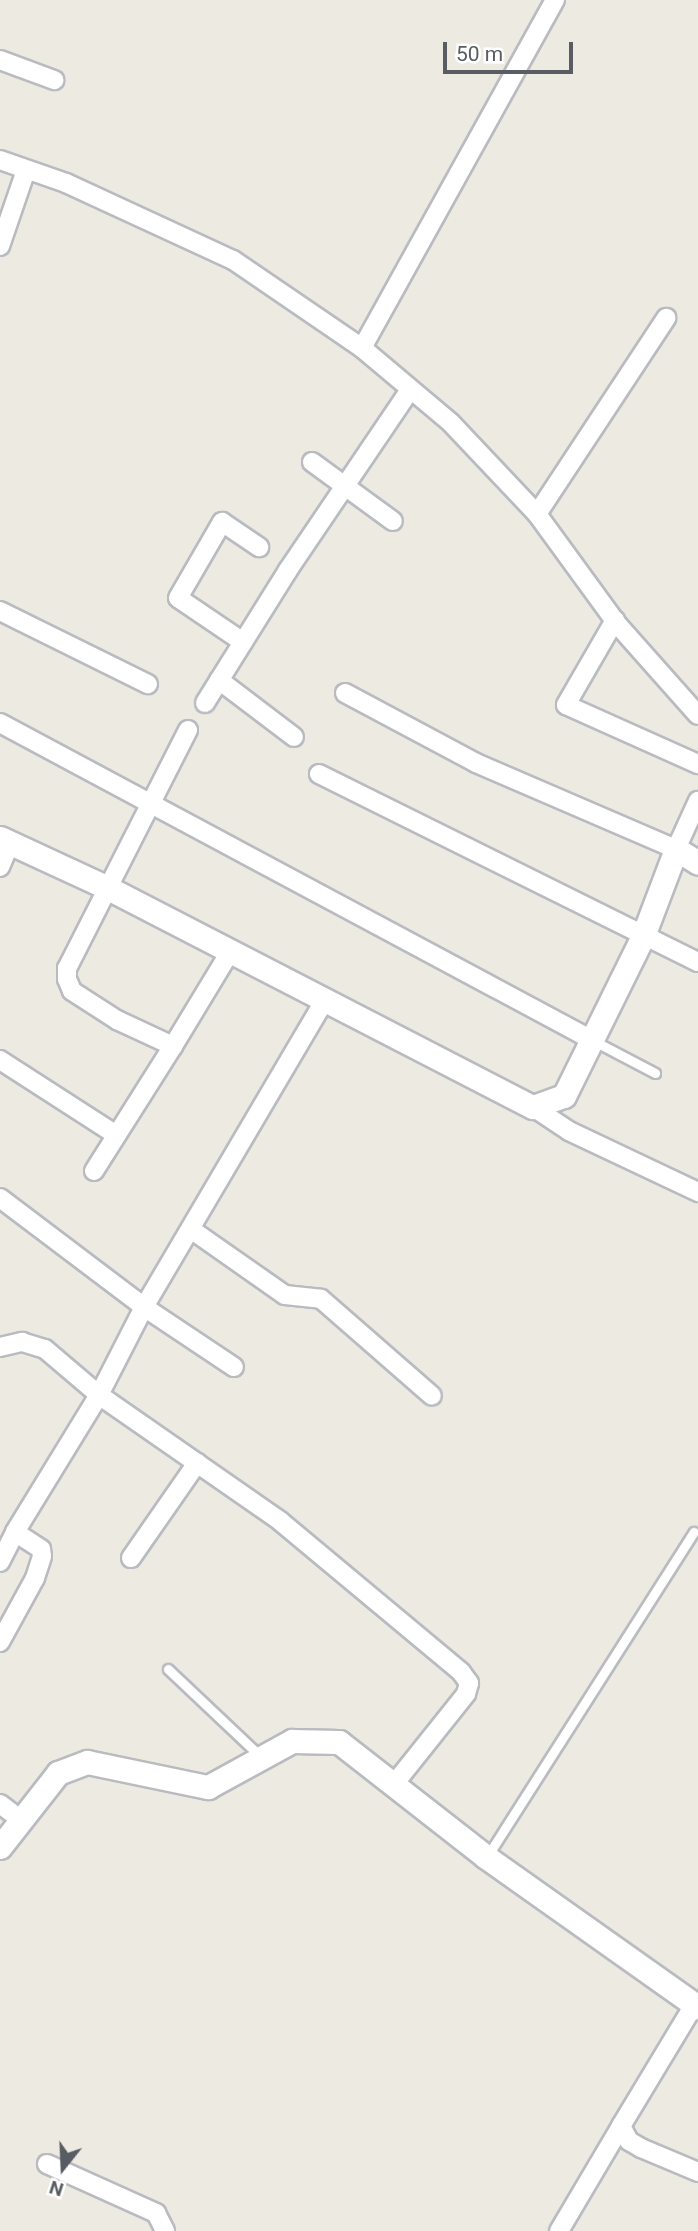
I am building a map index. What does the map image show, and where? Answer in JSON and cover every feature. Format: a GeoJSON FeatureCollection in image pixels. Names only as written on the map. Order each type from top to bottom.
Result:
{"type":"FeatureCollection","features":[{"type":"Feature","properties":{"kind":"street"},"geometry":{"type":"LineString","coordinates":[[362,348],[555,0]]}},
{"type":"Feature","properties":{"kind":"street"},"geometry":{"type":"LineString","coordinates":[[0,60],[54,80]]}},
{"type":"Feature","properties":{"kind":"street"},"geometry":{"type":"LineString","coordinates":[[0,160],[158,222],[233,260],[362,348],[451,423],[537,514],[615,620],[698,715]]}},
{"type":"Feature","properties":{"kind":"street"},"geometry":{"type":"LineString","coordinates":[[0,246],[26,170]]}},
{"type":"Feature","properties":{"kind":"street"},"geometry":{"type":"LineString","coordinates":[[537,514],[666,318]]}},
{"type":"Feature","properties":{"kind":"street"},"geometry":{"type":"LineString","coordinates":[[205,703],[410,390]]}},
{"type":"Feature","properties":{"kind":"street"},"geometry":{"type":"LineString","coordinates":[[312,462],[393,522]]}},
{"type":"Feature","properties":{"kind":"street"},"geometry":{"type":"LineString","coordinates":[[243,642],[178,598],[222,522],[259,547]]}},
{"type":"Feature","properties":{"kind":"street"},"geometry":{"type":"LineString","coordinates":[[0,611],[148,684]]}},
{"type":"Feature","properties":{"kind":"street"},"geometry":{"type":"LineString","coordinates":[[615,620],[566,705],[698,764]]}},
{"type":"Feature","properties":{"kind":"street"},"geometry":{"type":"LineString","coordinates":[[219,680],[294,737]]}},
{"type":"Feature","properties":{"kind":"street"},"geometry":{"type":"LineString","coordinates":[[345,693],[476,763],[676,849],[698,863]]}},
{"type":"Feature","properties":{"kind":"street"},"geometry":{"type":"LineString","coordinates":[[0,723],[594,1041]]}},
{"type":"Feature","properties":{"kind":"street"},"geometry":{"type":"LineString","coordinates":[[173,1046],[117,1020],[72,991],[67,968],[188,730]]}},
{"type":"Feature","properties":{"kind":"street"},"geometry":{"type":"LineString","coordinates":[[319,774],[698,962]]}},
{"type":"Feature","properties":{"kind":"street"},"geometry":{"type":"LineString","coordinates":[[533,1107],[564,1096],[594,1041],[643,936],[676,849],[698,801]]}},
{"type":"Feature","properties":{"kind":"street"},"geometry":{"type":"LineString","coordinates":[[0,867],[5,840],[106,887],[533,1107],[569,1131],[698,1192]]}},
{"type":"Feature","properties":{"kind":"street"},"geometry":{"type":"LineString","coordinates":[[94,1171],[230,952]]}},
{"type":"Feature","properties":{"kind":"street"},"geometry":{"type":"LineString","coordinates":[[0,1562],[15,1532],[99,1395],[144,1307],[192,1230],[324,1000]]}},
{"type":"Feature","properties":{"kind":"street"},"geometry":{"type":"LineString","coordinates":[[0,1060],[115,1134]]}},
{"type":"Feature","properties":{"kind":"street"},"geometry":{"type":"LineString","coordinates":[[0,1198],[144,1307],[234,1367]]}},
{"type":"Feature","properties":{"kind":"street"},"geometry":{"type":"LineString","coordinates":[[192,1230],[285,1295],[321,1299],[432,1396]]}},
{"type":"Feature","properties":{"kind":"street"},"geometry":{"type":"LineString","coordinates":[[0,1347],[22,1342],[45,1349],[99,1395],[280,1521],[469,1683],[466,1694],[395,1783]]}},
{"type":"Feature","properties":{"kind":"street"},"geometry":{"type":"LineString","coordinates":[[131,1558],[197,1463]]}},
{"type":"Feature","properties":{"kind":"street"},"geometry":{"type":"LineString","coordinates":[[0,1642],[8,1608],[42,1556],[41,1549],[15,1532]]}},
{"type":"Feature","properties":{"kind":"street"},"geometry":{"type":"LineString","coordinates":[[0,1847],[58,1773],[87,1762],[208,1787],[292,1741],[339,1742],[395,1783],[486,1857],[696,2006],[559,2231]]}},
{"type":"Feature","properties":{"kind":"street"},"geometry":{"type":"LineString","coordinates":[[0,1804],[21,1821]]}},
{"type":"Feature","properties":{"kind":"street"},"geometry":{"type":"LineString","coordinates":[[621,2126],[629,2140],[640,2148],[698,2172]]}},
{"type":"Feature","properties":{"kind":"street"},"geometry":{"type":"LineString","coordinates":[[47,2164],[156,2213],[165,2231]]}},
{"type":"Feature","properties":{"kind":"lane"},"geometry":{"type":"LineString","coordinates":[[594,1041],[655,1073]]}},
{"type":"Feature","properties":{"kind":"lane"},"geometry":{"type":"LineString","coordinates":[[486,1857],[694,1532]]}},
{"type":"Feature","properties":{"kind":"lane"},"geometry":{"type":"LineString","coordinates":[[168,1669],[262,1758]]}}]}
